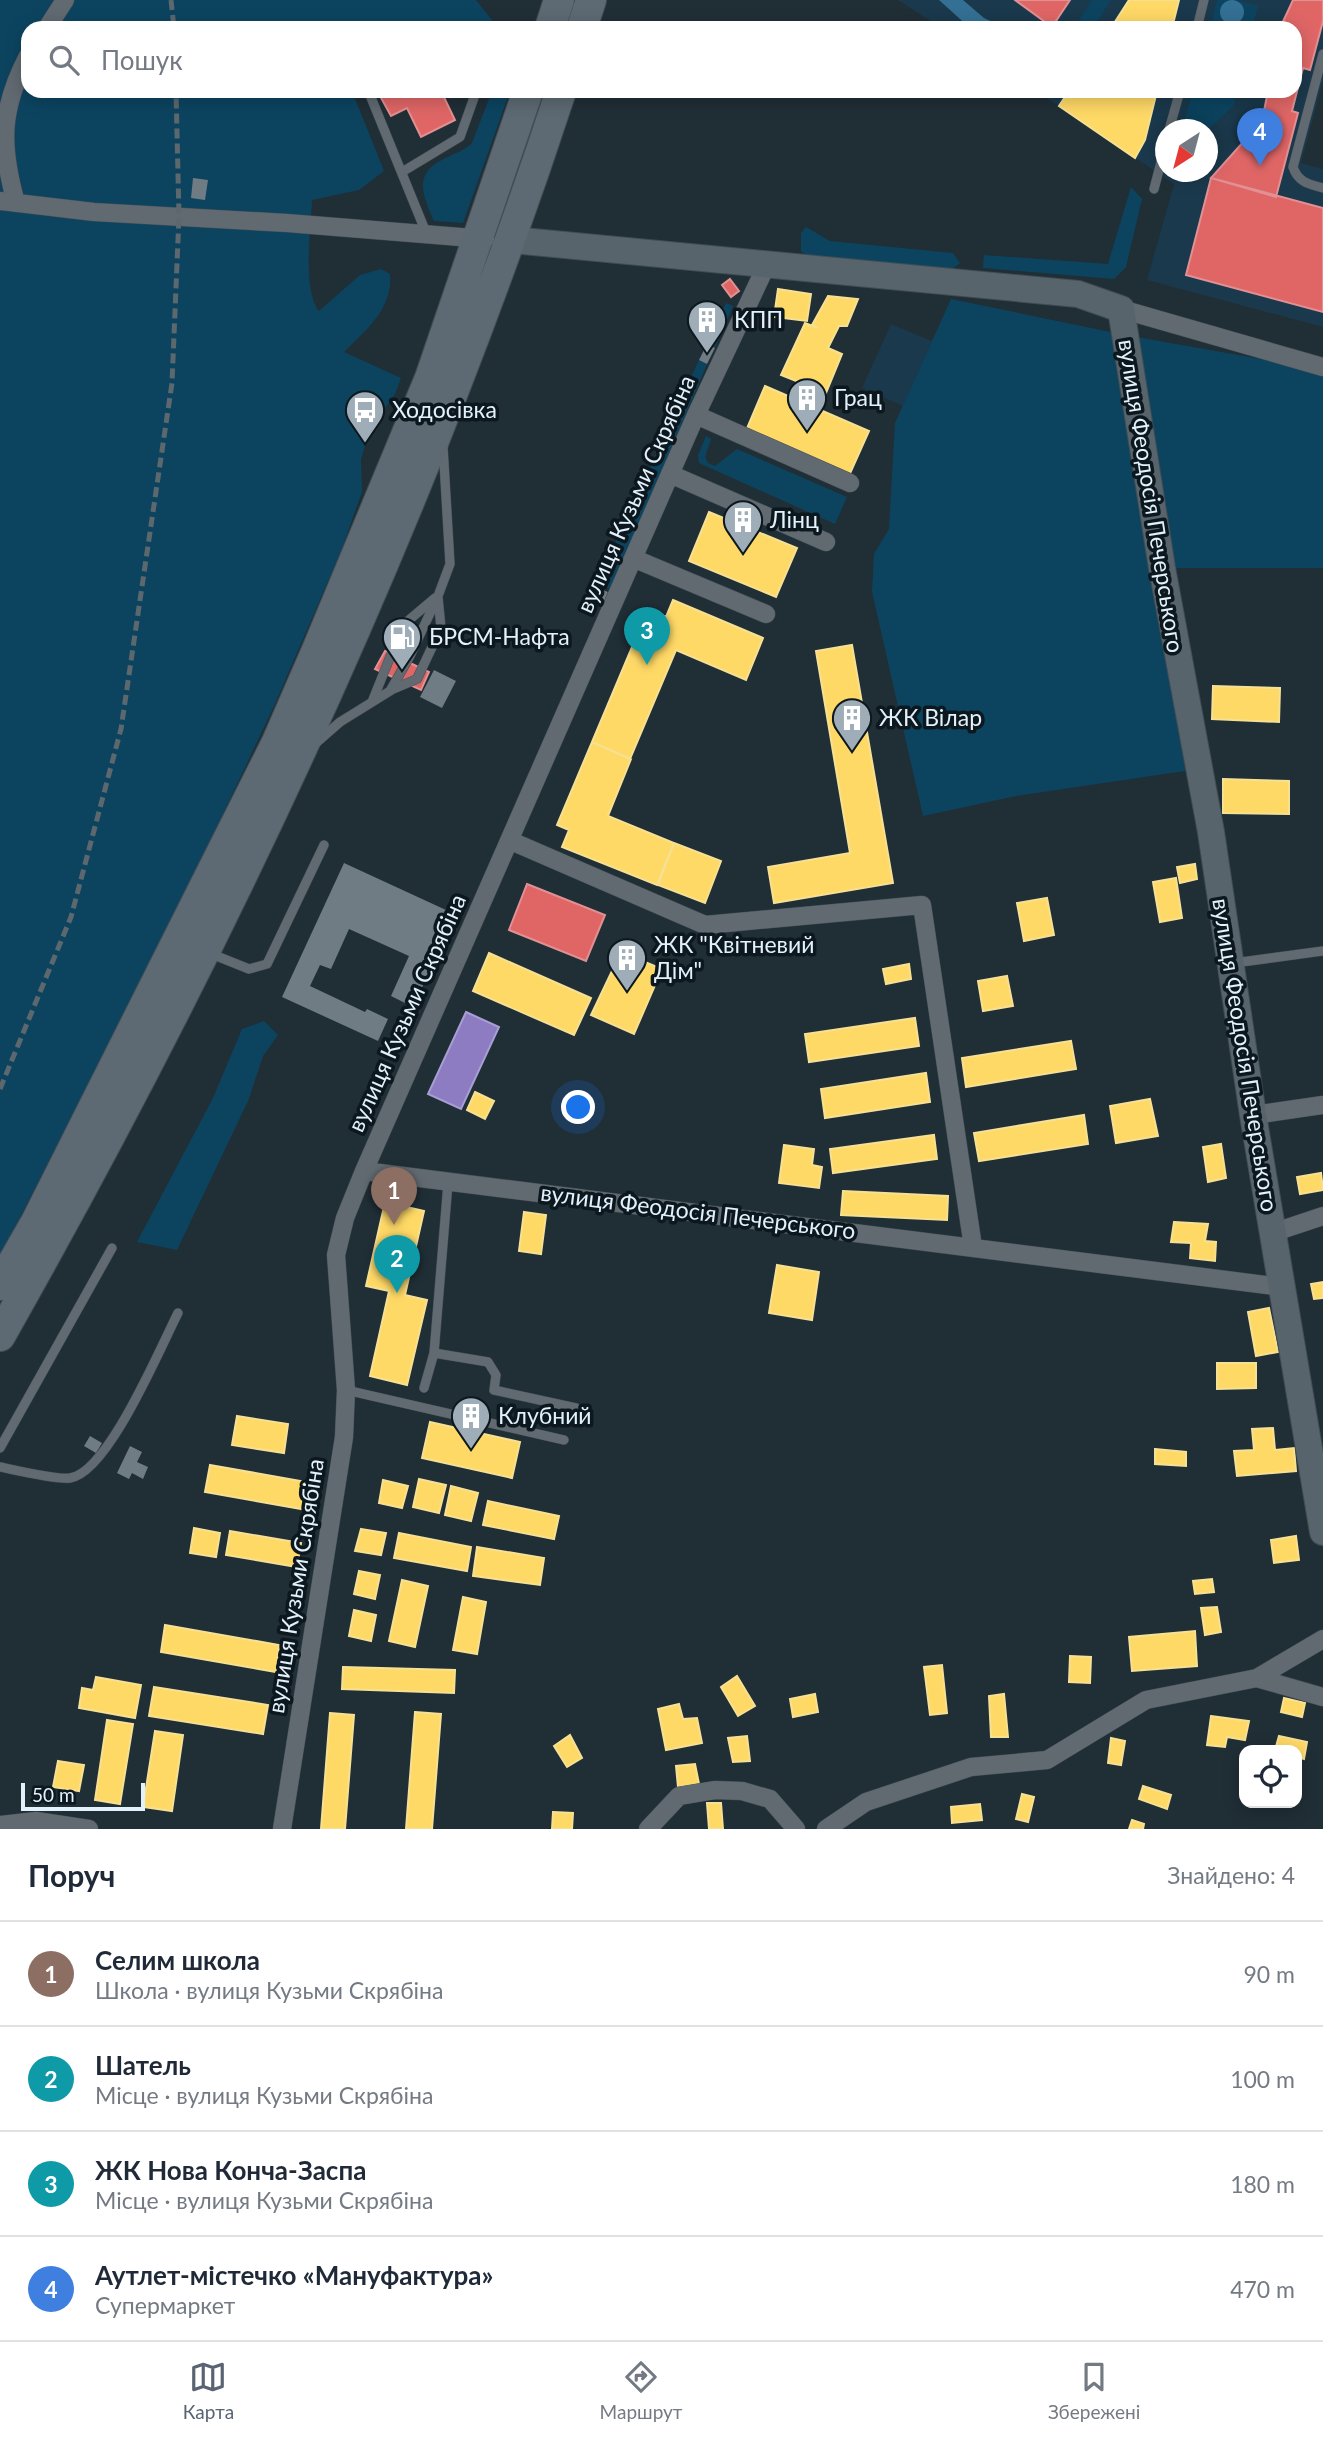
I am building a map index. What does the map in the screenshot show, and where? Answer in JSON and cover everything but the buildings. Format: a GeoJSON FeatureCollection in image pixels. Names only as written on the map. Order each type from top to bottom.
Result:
{"type":"FeatureCollection","features":[{"type":"Feature","properties":{"kind":"main road"},"geometry":{"type":"LineString","coordinates":[[584,21],[591,0]]}},
{"type":"Feature","properties":{"kind":"main road"},"geometry":{"type":"LineString","coordinates":[[0,1285],[36,1222],[277,742],[430,378],[526,98]]}},
{"type":"Feature","properties":{"kind":"main road"},"geometry":{"type":"LineString","coordinates":[[0,1336],[56,1237],[205,951],[298,758],[440,429],[512,240],[559,98]]}},
{"type":"Feature","properties":{"kind":"street"},"geometry":{"type":"LineString","coordinates":[[52,21],[65,0]]}},
{"type":"Feature","properties":{"kind":"street"},"geometry":{"type":"LineString","coordinates":[[21,66],[14,77],[1,117],[2,162],[8,202],[93,212],[512,240]]}},
{"type":"Feature","properties":{"kind":"street","name":"вулиця Феодосія Печерського"},"geometry":{"type":"LineString","coordinates":[[512,240],[1078,294],[1121,309],[1162,569],[1211,832],[1252,1115],[1323,1532]]}},
{"type":"Feature","properties":{"kind":"street","name":"вулиця Кузьми Скрябіна"},"geometry":{"type":"LineString","coordinates":[[282,1829],[344,1437],[346,1390],[336,1255],[345,1218],[696,415],[767,264]]}},
{"type":"Feature","properties":{"kind":"street"},"geometry":{"type":"LineString","coordinates":[[1121,309],[1323,367]]}},
{"type":"Feature","properties":{"kind":"street"},"geometry":{"type":"LineString","coordinates":[[696,415],[850,483]]}},
{"type":"Feature","properties":{"kind":"street"},"geometry":{"type":"LineString","coordinates":[[670,474],[826,542]]}},
{"type":"Feature","properties":{"kind":"street"},"geometry":{"type":"LineString","coordinates":[[635,558],[766,614]]}},
{"type":"Feature","properties":{"kind":"street"},"geometry":{"type":"LineString","coordinates":[[511,841],[705,925],[922,905],[973,1247]]}},
{"type":"Feature","properties":{"kind":"street"},"geometry":{"type":"LineString","coordinates":[[1252,1115],[1323,1105]]}},
{"type":"Feature","properties":{"kind":"street","name":"вулиця Феодосія Печерського"},"geometry":{"type":"LineString","coordinates":[[364,1171],[1282,1287]]}},
{"type":"Feature","properties":{"kind":"street"},"geometry":{"type":"LineString","coordinates":[[1272,1233],[1323,1216]]}},
{"type":"Feature","properties":{"kind":"street"},"geometry":{"type":"LineString","coordinates":[[826,1829],[866,1802],[971,1767],[1047,1760],[1146,1700],[1257,1678],[1323,1639]]}},
{"type":"Feature","properties":{"kind":"street"},"geometry":{"type":"LineString","coordinates":[[1257,1678],[1323,1697]]}},
{"type":"Feature","properties":{"kind":"street"},"geometry":{"type":"LineString","coordinates":[[648,1829],[679,1796],[715,1790],[743,1791],[770,1799],[796,1829]]}},
{"type":"Feature","properties":{"kind":"street"},"geometry":{"type":"LineString","coordinates":[[0,1825],[36,1821],[89,1829]]}},
{"type":"Feature","properties":{"kind":"lane"},"geometry":{"type":"LineString","coordinates":[[1199,21],[1204,0]]}},
{"type":"Feature","properties":{"kind":"lane"},"geometry":{"type":"LineString","coordinates":[[1323,54],[1293,167],[1296,176],[1304,182],[1323,188]]}},
{"type":"Feature","properties":{"kind":"lane"},"geometry":{"type":"LineString","coordinates":[[371,98],[427,234]]}},
{"type":"Feature","properties":{"kind":"lane"},"geometry":{"type":"LineString","coordinates":[[402,172],[460,137],[474,98]]}},
{"type":"Feature","properties":{"kind":"lane"},"geometry":{"type":"LineString","coordinates":[[1172,119],[1178,98]]}},
{"type":"Feature","properties":{"kind":"lane"},"geometry":{"type":"LineString","coordinates":[[1154,189],[1156,182]]}},
{"type":"Feature","properties":{"kind":"lane"},"geometry":{"type":"LineString","coordinates":[[390,691],[410,656],[450,564],[447,479],[440,429]]}},
{"type":"Feature","properties":{"kind":"lane"},"geometry":{"type":"LineString","coordinates":[[298,758],[340,722],[390,691],[416,680],[441,628],[438,596]]}},
{"type":"Feature","properties":{"kind":"lane"},"geometry":{"type":"LineString","coordinates":[[372,702],[403,625],[438,596]]}},
{"type":"Feature","properties":{"kind":"lane"},"geometry":{"type":"LineString","coordinates":[[205,951],[248,969],[267,964],[324,845]]}},
{"type":"Feature","properties":{"kind":"lane"},"geometry":{"type":"LineString","coordinates":[[1230,963],[1323,951]]}},
{"type":"Feature","properties":{"kind":"lane"},"geometry":{"type":"LineString","coordinates":[[424,1388],[434,1353],[448,1183]]}},
{"type":"Feature","properties":{"kind":"lane"},"geometry":{"type":"LineString","coordinates":[[0,1448],[112,1248]]}},
{"type":"Feature","properties":{"kind":"lane"},"geometry":{"type":"LineString","coordinates":[[0,1467],[70,1479],[92,1467],[114,1439],[178,1313]]}},
{"type":"Feature","properties":{"kind":"lane"},"geometry":{"type":"LineString","coordinates":[[434,1353],[488,1362],[496,1374],[494,1390],[576,1408]]}},
{"type":"Feature","properties":{"kind":"lane"},"geometry":{"type":"LineString","coordinates":[[346,1390],[564,1440]]}},
{"type":"Feature","properties":{"kind":"shaded area"},"geometry":{"type":"Polygon","coordinates":[[[0,0],[476,0],[493,21],[21,21],[21,98],[355,98],[384,171],[359,190],[312,200],[309,258],[311,289],[319,311],[360,275],[381,269],[390,274],[390,286],[383,308],[369,327],[344,352],[401,378],[395,394],[370,430],[361,459],[362,492],[341,551],[274,706],[172,922],[0,1256],[0,0]]]}},
{"type":"Feature","properties":{"kind":"shaded area"},"geometry":{"type":"Polygon","coordinates":[[[898,0],[1323,0],[1323,81],[1301,163],[1323,169],[1323,327],[1147,280],[1174,184],[1171,182],[1218,182],[1218,119],[1155,119],[1155,171],[1046,98],[1302,98],[1302,21],[930,21],[898,0]]]}},
{"type":"Feature","properties":{"kind":"shaded area"},"geometry":{"type":"Polygon","coordinates":[[[939,0],[963,0],[990,21],[962,21],[939,0]]]}},
{"type":"Feature","properties":{"kind":"shaded area"},"geometry":{"type":"Polygon","coordinates":[[[1092,0],[1111,0],[1098,21],[1078,21],[1092,0]]]}},
{"type":"Feature","properties":{"kind":"shaded area"},"geometry":{"type":"Polygon","coordinates":[[[1217,0],[1238,0],[1258,6],[1254,21],[1212,21],[1217,0]]]}},
{"type":"Feature","properties":{"kind":"shaded area"},"geometry":{"type":"Polygon","coordinates":[[[1228,1],[1236,1],[1243,8],[1243,16],[1239,21],[1225,21],[1221,16],[1221,8],[1228,1]]]}},
{"type":"Feature","properties":{"kind":"shaded area"},"geometry":{"type":"Polygon","coordinates":[[[489,98],[508,98],[463,223],[434,221],[423,192],[425,176],[437,163],[472,143],[489,98]]]}},
{"type":"Feature","properties":{"kind":"shaded area"},"geometry":{"type":"Polygon","coordinates":[[[1191,98],[1236,98],[1234,105],[1218,120],[1185,119],[1191,98]]]}},
{"type":"Feature","properties":{"kind":"shaded area"},"geometry":{"type":"Polygon","coordinates":[[[1131,187],[1142,199],[1126,267],[1114,279],[983,268],[984,255],[1108,264],[1131,187]]]}},
{"type":"Feature","properties":{"kind":"shaded area"},"geometry":{"type":"Polygon","coordinates":[[[806,227],[830,241],[953,253],[960,263],[952,269],[811,258],[801,251],[801,233],[806,227]]]}},
{"type":"Feature","properties":{"kind":"shaded area"},"geometry":{"type":"Polygon","coordinates":[[[951,299],[1125,335],[1323,370],[1323,568],[1163,568],[1198,769],[1016,796],[923,816],[872,592],[874,554],[889,529],[895,423],[951,299]]]}},
{"type":"Feature","properties":{"kind":"shaded area"},"geometry":{"type":"Polygon","coordinates":[[[726,303],[733,306],[715,348],[707,344],[726,303]]]}},
{"type":"Feature","properties":{"kind":"shaded area"},"geometry":{"type":"Polygon","coordinates":[[[891,324],[932,341],[903,406],[862,388],[891,324]]]}},
{"type":"Feature","properties":{"kind":"shaded area"},"geometry":{"type":"Polygon","coordinates":[[[699,360],[707,364],[612,590],[596,584],[699,360]]]}},
{"type":"Feature","properties":{"kind":"shaded area"},"geometry":{"type":"Polygon","coordinates":[[[706,436],[711,439],[705,457],[708,463],[715,466],[737,449],[847,497],[835,524],[699,463],[698,455],[706,436]]]}},
{"type":"Feature","properties":{"kind":"shaded area"},"geometry":{"type":"Polygon","coordinates":[[[264,1021],[278,1035],[263,1056],[248,1101],[177,1250],[137,1242],[213,1098],[242,1029],[264,1021]]]}},
{"type":"Feature","properties":{"kind":"railway"},"geometry":{"type":"LineString","coordinates":[[171,0],[173,21]]}},
{"type":"Feature","properties":{"kind":"railway"},"geometry":{"type":"LineString","coordinates":[[0,1089],[71,917],[121,729],[172,383],[179,216],[176,98]]}},
{"type":"Feature","properties":{"kind":"place","name":"Аутлет-містечко «Мануфактура»"},"geometry":{"type":"Point","coordinates":[1260,166]}},
{"type":"Feature","properties":{"kind":"place","name":"КПП"},"geometry":{"type":"Point","coordinates":[707,354]}},
{"type":"Feature","properties":{"kind":"place","name":"Грац"},"geometry":{"type":"Point","coordinates":[807,432]}},
{"type":"Feature","properties":{"kind":"place","name":"Ходосівка"},"geometry":{"type":"Point","coordinates":[365,444]}},
{"type":"Feature","properties":{"kind":"place","name":"Лінц"},"geometry":{"type":"Point","coordinates":[743,554]}},
{"type":"Feature","properties":{"kind":"place","name":"ЖК Нова Конча-Заспа"},"geometry":{"type":"Point","coordinates":[647,665]}},
{"type":"Feature","properties":{"kind":"place","name":"БРСМ-Нафта"},"geometry":{"type":"Point","coordinates":[402,671]}},
{"type":"Feature","properties":{"kind":"place","name":"ЖК Вілар"},"geometry":{"type":"Point","coordinates":[852,752]}},
{"type":"Feature","properties":{"kind":"place","name":"ЖК \"Квітневий Дім\""},"geometry":{"type":"Point","coordinates":[627,992]}},
{"type":"Feature","properties":{"kind":"place","name":"Селим школа"},"geometry":{"type":"Point","coordinates":[394,1225]}},
{"type":"Feature","properties":{"kind":"place","name":"Шатель"},"geometry":{"type":"Point","coordinates":[397,1293]}},
{"type":"Feature","properties":{"kind":"place","name":"Клубний"},"geometry":{"type":"Point","coordinates":[471,1450]}}]}
